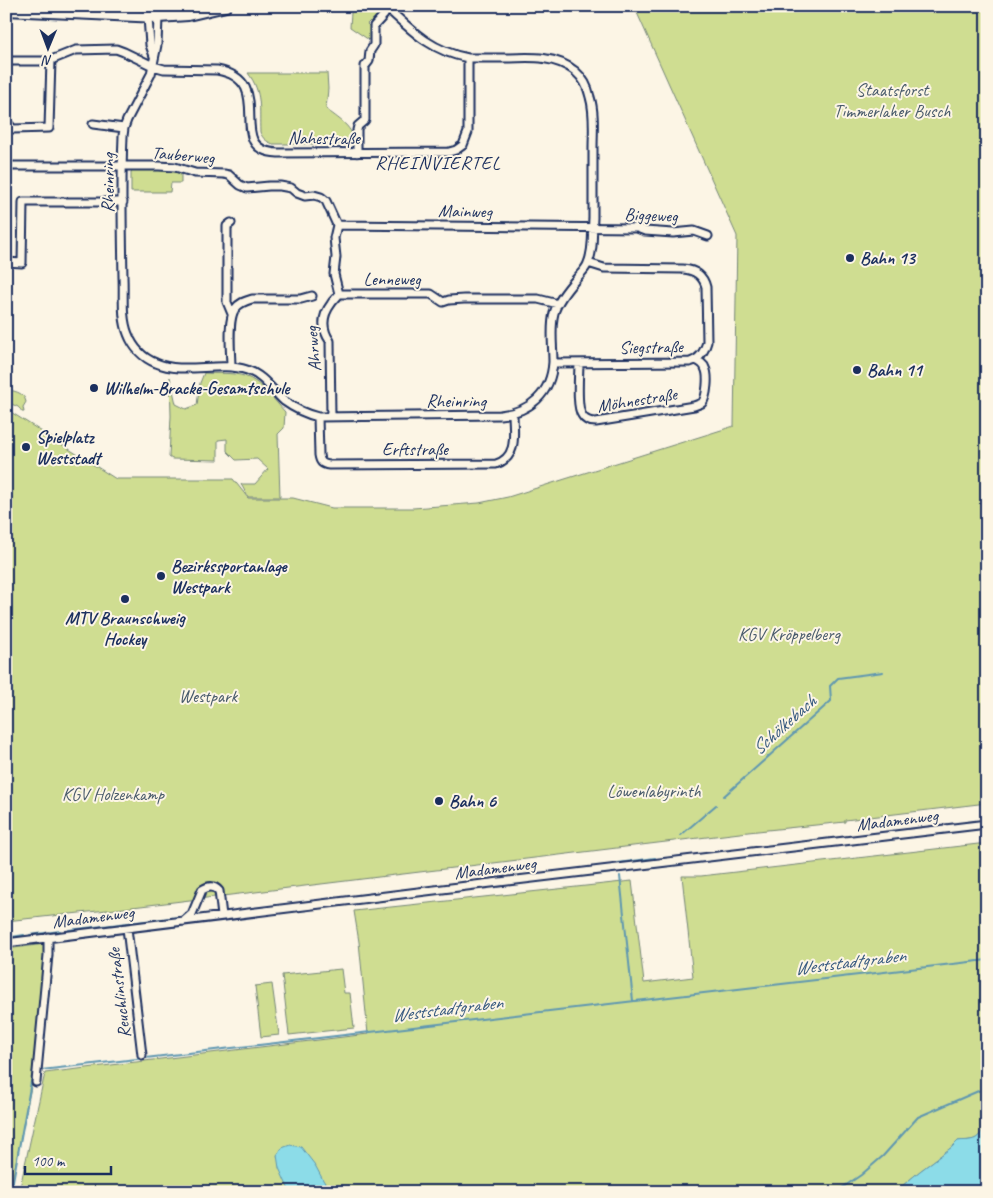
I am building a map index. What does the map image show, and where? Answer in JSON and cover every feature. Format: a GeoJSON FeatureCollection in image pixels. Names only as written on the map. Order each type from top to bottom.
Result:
{"type":"FeatureCollection","features":[{"type":"Feature","properties":{"kind":"street"},"geometry":{"type":"LineString","coordinates":[[6,10],[153,17],[188,14],[226,6]]}},
{"type":"Feature","properties":{"kind":"street"},"geometry":{"type":"LineString","coordinates":[[357,153],[357,130],[358,126],[365,120],[365,66],[369,61],[370,51],[374,45],[374,26],[384,15],[385,6]]}},
{"type":"Feature","properties":{"kind":"street","name":"Rheinring"},"geometry":{"type":"LineString","coordinates":[[153,17],[150,45],[154,56],[153,66],[148,82],[130,113],[124,128],[124,319],[133,344],[145,357],[163,366],[184,368],[231,367],[243,369],[258,375],[290,406],[318,417],[500,416],[513,413],[530,406],[542,394],[549,380],[553,363],[554,312],[564,294],[588,263],[591,251],[592,110],[589,92],[581,77],[573,69],[555,60],[544,58],[468,58],[449,53],[429,44],[385,6]]}},
{"type":"Feature","properties":{"kind":"street","name":"Nahestraße"},"geometry":{"type":"LineString","coordinates":[[6,61],[43,61],[51,60],[76,50],[116,49],[164,69],[217,70],[225,72],[242,81],[248,92],[250,132],[257,147],[264,151],[278,153],[357,153],[449,152],[459,148],[465,141],[468,132],[468,58]]}},
{"type":"Feature","properties":{"kind":"street"},"geometry":{"type":"LineString","coordinates":[[6,121],[13,129],[49,128],[51,60]]}},
{"type":"Feature","properties":{"kind":"street"},"geometry":{"type":"LineString","coordinates":[[92,124],[124,128]]}},
{"type":"Feature","properties":{"kind":"street","name":"Tauberweg"},"geometry":{"type":"LineString","coordinates":[[6,166],[175,167],[195,173],[218,173],[229,176],[247,188],[269,186],[291,188],[305,196],[321,197],[326,201],[337,225]]}},
{"type":"Feature","properties":{"kind":"street"},"geometry":{"type":"LineString","coordinates":[[6,262],[22,262],[23,202],[123,202]]}},
{"type":"Feature","properties":{"kind":"street"},"geometry":{"type":"LineString","coordinates":[[231,223],[226,226],[227,302],[232,314]]}},
{"type":"Feature","properties":{"kind":"street"},"geometry":{"type":"LineString","coordinates":[[337,225],[334,238],[336,256],[334,274],[339,294]]}},
{"type":"Feature","properties":{"kind":"street","name":"Mainweg"},"geometry":{"type":"LineString","coordinates":[[337,225],[592,228]]}},
{"type":"Feature","properties":{"kind":"street","name":"Biggeweg"},"geometry":{"type":"LineString","coordinates":[[592,228],[637,228],[645,231],[673,233],[694,231],[708,236]]}},
{"type":"Feature","properties":{"kind":"street","name":"Siegstraße"},"geometry":{"type":"LineString","coordinates":[[553,363],[690,362],[702,355],[706,342],[706,288],[699,274],[683,269],[604,268],[588,263]]}},
{"type":"Feature","properties":{"kind":"street","name":"Lenneweg"},"geometry":{"type":"LineString","coordinates":[[339,294],[430,294],[443,302],[464,299],[538,299],[558,304]]}},
{"type":"Feature","properties":{"kind":"street","name":"Ahrweg"},"geometry":{"type":"LineString","coordinates":[[331,416],[330,341],[325,334],[323,324],[327,312],[339,294]]}},
{"type":"Feature","properties":{"kind":"street"},"geometry":{"type":"LineString","coordinates":[[231,367],[230,324],[232,314],[238,305],[252,299],[301,299],[312,296]]}},
{"type":"Feature","properties":{"kind":"street","name":"Möhnestraße"},"geometry":{"type":"LineString","coordinates":[[579,363],[580,412],[586,420],[596,422],[694,406],[702,403],[706,396],[707,372],[703,365],[696,360]]}},
{"type":"Feature","properties":{"kind":"street","name":"Erftstraße"},"geometry":{"type":"LineString","coordinates":[[318,417],[319,455],[323,464],[496,464],[508,458],[511,452],[514,439],[513,413]]}},
{"type":"Feature","properties":{"kind":"street","name":"Madamenweg"},"geometry":{"type":"LineString","coordinates":[[6,943],[987,824]]}},
{"type":"Feature","properties":{"kind":"street"},"geometry":{"type":"LineString","coordinates":[[184,921],[192,914],[202,890],[210,886],[217,888],[219,891],[222,916]]}},
{"type":"Feature","properties":{"kind":"street","name":"Reuchlinstraße"},"geometry":{"type":"LineString","coordinates":[[127,928],[142,1055]]}},
{"type":"Feature","properties":{"kind":"street"},"geometry":{"type":"LineString","coordinates":[[36,1082],[48,937]]}},
{"type":"Feature","properties":{"kind":"green space"},"geometry":{"type":"Polygon","coordinates":[[[353,6],[374,6],[385,13],[374,25],[370,21],[367,24],[372,29],[372,42],[350,27],[353,6]]]}},
{"type":"Feature","properties":{"kind":"green space"},"geometry":{"type":"Polygon","coordinates":[[[634,6],[987,6],[987,803],[845,820],[845,822],[6,921],[6,409],[116,479],[233,479],[248,498],[293,498],[332,508],[413,508],[479,503],[508,497],[734,426],[737,236],[634,6]]]}},
{"type":"Feature","properties":{"kind":"green space"},"geometry":{"type":"Polygon","coordinates":[[[248,73],[327,73],[326,109],[349,128],[352,133],[353,144],[273,144],[267,141],[260,132],[258,94],[253,80],[248,73]]]}},
{"type":"Feature","properties":{"kind":"green space"},"geometry":{"type":"Polygon","coordinates":[[[161,168],[181,172],[181,183],[171,183],[170,192],[131,192],[131,172],[133,169],[161,168]]]}},
{"type":"Feature","properties":{"kind":"green space"},"geometry":{"type":"Polygon","coordinates":[[[204,373],[234,374],[250,378],[267,391],[285,412],[284,428],[278,434],[280,497],[248,497],[241,484],[255,484],[268,469],[257,459],[236,460],[227,451],[227,439],[218,440],[218,460],[172,459],[169,457],[170,377],[176,404],[186,409],[197,405],[200,383],[204,373]]]}},
{"type":"Feature","properties":{"kind":"green space","name":"Spielplatz Weststadt"},"geometry":{"type":"Polygon","coordinates":[[[10,390],[20,393],[24,397],[26,402],[23,407],[24,412],[17,406],[6,402],[6,391],[10,390]]]}},
{"type":"Feature","properties":{"kind":"green space"},"geometry":{"type":"Polygon","coordinates":[[[987,843],[987,1123],[976,1138],[958,1141],[895,1192],[19,1192],[45,1073],[368,1034],[354,911],[632,881],[644,983],[693,977],[682,876],[701,876],[987,843]]]}},
{"type":"Feature","properties":{"kind":"green space"},"geometry":{"type":"Polygon","coordinates":[[[45,944],[32,1082],[10,1192],[6,1192],[6,949],[45,944]]]}},
{"type":"Feature","properties":{"kind":"green space"},"geometry":{"type":"Polygon","coordinates":[[[341,969],[344,993],[350,993],[354,1028],[289,1035],[282,975],[341,969]]]}},
{"type":"Feature","properties":{"kind":"green space"},"geometry":{"type":"Polygon","coordinates":[[[272,984],[279,1035],[261,1037],[255,986],[272,984]]]}},
{"type":"Feature","properties":{"kind":"water"},"geometry":{"type":"Polygon","coordinates":[[[987,1123],[987,1192],[895,1192],[958,1141],[976,1138],[987,1123]]]}},
{"type":"Feature","properties":{"kind":"water"},"geometry":{"type":"Polygon","coordinates":[[[290,1145],[301,1147],[315,1165],[331,1192],[295,1192],[289,1190],[279,1168],[277,1155],[282,1148],[290,1145]]]}},
{"type":"Feature","properties":{"kind":"waterway","name":"Schölkebach"},"geometry":{"type":"LineString","coordinates":[[724,796],[831,701],[830,686],[838,678],[883,672]]}},
{"type":"Feature","properties":{"kind":"waterway","name":"Schölkebach"},"geometry":{"type":"LineString","coordinates":[[681,835],[716,805]]}},
{"type":"Feature","properties":{"kind":"waterway","name":"Schölkebach"},"geometry":{"type":"LineString","coordinates":[[618,863],[655,858]]}},
{"type":"Feature","properties":{"kind":"waterway","name":"Schölkebach"},"geometry":{"type":"LineString","coordinates":[[620,876],[633,1001]]}},
{"type":"Feature","properties":{"kind":"waterway"},"geometry":{"type":"LineString","coordinates":[[69,930],[179,917]]}},
{"type":"Feature","properties":{"kind":"waterway"},"geometry":{"type":"LineString","coordinates":[[30,935],[60,931]]}},
{"type":"Feature","properties":{"kind":"waterway"},"geometry":{"type":"LineString","coordinates":[[6,938],[24,935]]}},
{"type":"Feature","properties":{"kind":"waterway"},"geometry":{"type":"LineString","coordinates":[[33,1071],[45,954]]}},
{"type":"Feature","properties":{"kind":"waterway","name":"Weststadtgraben"},"geometry":{"type":"LineString","coordinates":[[11,1192],[33,1071],[987,960]]}},
{"type":"Feature","properties":{"kind":"waterway"},"geometry":{"type":"LineString","coordinates":[[836,1192],[861,1175],[883,1156],[918,1117],[983,1089]]}},
{"type":"Feature","properties":{"kind":"tram line"},"geometry":{"type":"LineString","coordinates":[[64,6],[139,10],[184,6]]}},
{"type":"Feature","properties":{"kind":"place","name":"Bahn 13"},"geometry":{"type":"Point","coordinates":[850,258]}},
{"type":"Feature","properties":{"kind":"place","name":"Bahn 11"},"geometry":{"type":"Point","coordinates":[857,370]}},
{"type":"Feature","properties":{"kind":"place","name":"Wilhelm-Bracke-Gesamtschule"},"geometry":{"type":"Point","coordinates":[94,388]}},
{"type":"Feature","properties":{"kind":"place","name":"Spielplatz Weststadt"},"geometry":{"type":"Point","coordinates":[26,447]}},
{"type":"Feature","properties":{"kind":"place","name":"Bezirkssportanlage Westpark"},"geometry":{"type":"Point","coordinates":[161,576]}},
{"type":"Feature","properties":{"kind":"place","name":"MTV Braunschweig Hockey"},"geometry":{"type":"Point","coordinates":[125,599]}},
{"type":"Feature","properties":{"kind":"place","name":"Bahn 6"},"geometry":{"type":"Point","coordinates":[439,801]}},
{"type":"Feature","properties":{"kind":"district","name":"RHEINVIERTEL"},"geometry":{"type":"Point","coordinates":[438,163]}},
{"type":"Feature","properties":{"kind":"park label","name":"Staatsforst Timmerlaher Busch"},"geometry":{"type":"Point","coordinates":[892,100]}},
{"type":"Feature","properties":{"kind":"park label","name":"KGV Kröppelberg"},"geometry":{"type":"Point","coordinates":[789,634]}},
{"type":"Feature","properties":{"kind":"park label","name":"Westpark"},"geometry":{"type":"Point","coordinates":[208,696]}},
{"type":"Feature","properties":{"kind":"park label","name":"Löwenlabyrinth"},"geometry":{"type":"Point","coordinates":[654,791]}},
{"type":"Feature","properties":{"kind":"park label","name":"KGV Holzenkamp"},"geometry":{"type":"Point","coordinates":[113,794]}}]}
